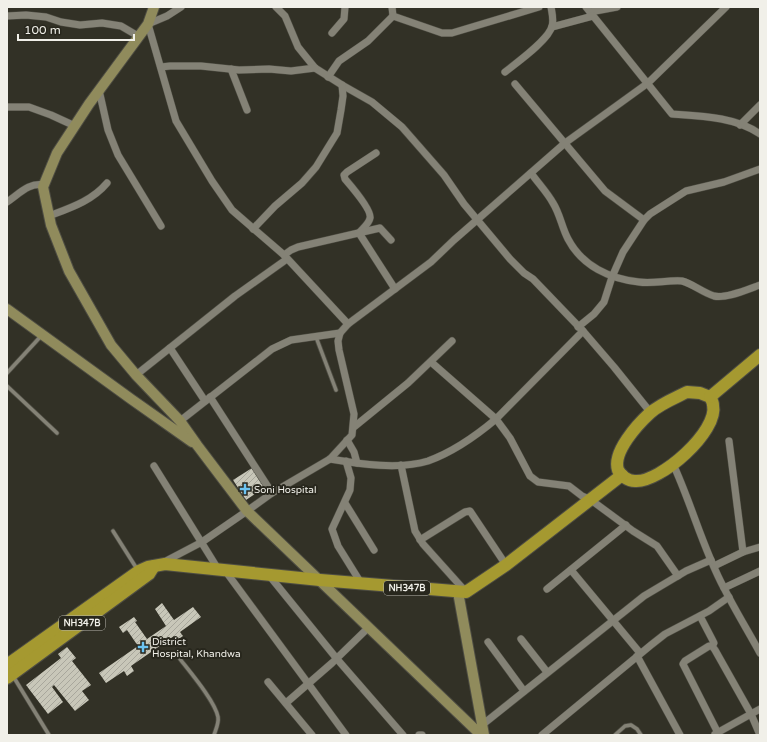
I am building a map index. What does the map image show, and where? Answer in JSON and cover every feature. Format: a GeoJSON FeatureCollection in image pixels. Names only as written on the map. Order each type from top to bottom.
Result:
{"type":"FeatureCollection","features":[{"type":"Feature","properties":{"kind":"highway"},"geometry":{"type":"LineString","coordinates":[[710,397],[760,356]]}},
{"type":"Feature","properties":{"kind":"highway"},"geometry":{"type":"LineString","coordinates":[[687,392],[700,393],[710,397],[714,406],[713,415],[708,426],[687,453],[656,475],[642,481],[627,479],[618,469],[617,463],[620,451],[628,437],[651,413],[687,392]]}},
{"type":"Feature","properties":{"kind":"highway"},"geometry":{"type":"LineString","coordinates":[[462,592],[506,565],[622,475]]}},
{"type":"Feature","properties":{"kind":"highway","name":"NH347B"},"geometry":{"type":"LineString","coordinates":[[8,674],[139,571],[157,565],[221,569],[320,580],[462,592]]}},
{"type":"Feature","properties":{"kind":"highway","name":"NH347B"},"geometry":{"type":"LineString","coordinates":[[8,674],[149,574],[157,565]]}},
{"type":"Feature","properties":{"kind":"main road"},"geometry":{"type":"LineString","coordinates":[[154,7],[148,24],[99,90],[57,153],[43,187],[51,225],[69,271],[111,345],[136,375],[180,421],[247,511],[369,627],[483,732]]}},
{"type":"Feature","properties":{"kind":"main road"},"geometry":{"type":"LineString","coordinates":[[7,309],[197,445]]}},
{"type":"Feature","properties":{"kind":"main road"},"geometry":{"type":"LineString","coordinates":[[462,592],[483,732]]}},
{"type":"Feature","properties":{"kind":"street"},"geometry":{"type":"LineString","coordinates":[[181,7],[167,16],[148,24],[162,68],[176,121],[195,155],[232,210],[285,257],[348,324]]}},
{"type":"Feature","properties":{"kind":"street"},"geometry":{"type":"LineString","coordinates":[[276,7],[285,16],[298,47],[316,68],[328,77],[372,102],[402,127],[444,175],[464,204],[510,259],[524,273],[533,279],[581,329],[651,413]]}},
{"type":"Feature","properties":{"kind":"street"},"geometry":{"type":"LineString","coordinates":[[332,33],[344,19],[345,7]]}},
{"type":"Feature","properties":{"kind":"street"},"geometry":{"type":"LineString","coordinates":[[392,7],[393,16]]}},
{"type":"Feature","properties":{"kind":"street"},"geometry":{"type":"LineString","coordinates":[[393,16],[442,33],[452,33],[539,7]]}},
{"type":"Feature","properties":{"kind":"street"},"geometry":{"type":"LineString","coordinates":[[505,72],[537,46],[549,34],[552,27],[553,18],[551,7]]}},
{"type":"Feature","properties":{"kind":"street"},"geometry":{"type":"LineString","coordinates":[[577,7],[589,11],[672,114],[728,121],[740,124],[760,134]]}},
{"type":"Feature","properties":{"kind":"street"},"geometry":{"type":"LineString","coordinates":[[552,27],[589,11],[617,7]]}},
{"type":"Feature","properties":{"kind":"street"},"geometry":{"type":"LineString","coordinates":[[157,565],[202,542],[272,493],[330,459],[352,436],[354,427],[354,414],[339,350],[338,341],[340,333],[348,324],[431,262],[478,219],[565,144],[648,84],[726,7]]}},
{"type":"Feature","properties":{"kind":"street"},"geometry":{"type":"LineString","coordinates":[[7,16],[26,15],[46,17],[60,22],[80,24],[102,23],[121,26],[138,36]]}},
{"type":"Feature","properties":{"kind":"street"},"geometry":{"type":"LineString","coordinates":[[328,77],[339,61],[368,41],[393,16]]}},
{"type":"Feature","properties":{"kind":"street"},"geometry":{"type":"LineString","coordinates":[[162,68],[170,66],[201,66],[231,69],[269,69],[291,71],[316,68]]}},
{"type":"Feature","properties":{"kind":"street"},"geometry":{"type":"LineString","coordinates":[[231,69],[247,110]]}},
{"type":"Feature","properties":{"kind":"street"},"geometry":{"type":"LineString","coordinates":[[515,84],[605,191],[644,220]]}},
{"type":"Feature","properties":{"kind":"street"},"geometry":{"type":"LineString","coordinates":[[253,229],[275,206],[302,183],[316,167],[337,133],[341,110],[342,85]]}},
{"type":"Feature","properties":{"kind":"street"},"geometry":{"type":"LineString","coordinates":[[99,90],[108,130],[118,155],[161,226]]}},
{"type":"Feature","properties":{"kind":"street"},"geometry":{"type":"LineString","coordinates":[[740,124],[760,104]]}},
{"type":"Feature","properties":{"kind":"street"},"geometry":{"type":"LineString","coordinates":[[7,107],[28,107],[51,115],[75,126]]}},
{"type":"Feature","properties":{"kind":"street"},"geometry":{"type":"LineString","coordinates":[[359,233],[370,221],[371,216],[345,179],[344,175],[376,153]]}},
{"type":"Feature","properties":{"kind":"street"},"geometry":{"type":"LineString","coordinates":[[330,459],[357,463],[412,464],[428,461],[444,454],[482,431],[581,329],[604,302],[612,277],[623,252],[644,220],[650,214],[686,191],[724,182],[760,169]]}},
{"type":"Feature","properties":{"kind":"street"},"geometry":{"type":"LineString","coordinates":[[531,173],[553,203],[572,246],[600,272],[612,277],[640,282],[688,282],[713,296],[722,297],[760,285]]}},
{"type":"Feature","properties":{"kind":"street"},"geometry":{"type":"LineString","coordinates":[[49,216],[81,203],[102,190],[107,183]]}},
{"type":"Feature","properties":{"kind":"street"},"geometry":{"type":"LineString","coordinates":[[7,202],[29,186],[36,184],[44,185]]}},
{"type":"Feature","properties":{"kind":"street"},"geometry":{"type":"LineString","coordinates":[[136,375],[285,257],[291,250],[298,247],[380,228],[391,240]]}},
{"type":"Feature","properties":{"kind":"street"},"geometry":{"type":"LineString","coordinates":[[359,233],[395,289]]}},
{"type":"Feature","properties":{"kind":"street"},"geometry":{"type":"LineString","coordinates":[[180,421],[272,349],[291,340],[340,333]]}},
{"type":"Feature","properties":{"kind":"street"},"geometry":{"type":"LineString","coordinates":[[354,427],[408,383],[452,341]]}},
{"type":"Feature","properties":{"kind":"street"},"geometry":{"type":"LineString","coordinates":[[170,348],[208,399],[272,493]]}},
{"type":"Feature","properties":{"kind":"street"},"geometry":{"type":"LineString","coordinates":[[431,362],[496,418],[510,438],[530,476],[538,482],[569,486],[582,496],[591,500],[657,546],[678,576]]}},
{"type":"Feature","properties":{"kind":"street"},"geometry":{"type":"LineString","coordinates":[[347,440],[354,452],[357,463]]}},
{"type":"Feature","properties":{"kind":"street"},"geometry":{"type":"LineString","coordinates":[[729,441],[743,552]]}},
{"type":"Feature","properties":{"kind":"street"},"geometry":{"type":"LineString","coordinates":[[346,461],[351,478],[350,490],[345,503],[332,526],[332,533],[338,546],[361,583]]}},
{"type":"Feature","properties":{"kind":"street"},"geometry":{"type":"LineString","coordinates":[[673,464],[686,492],[724,588],[760,652]]}},
{"type":"Feature","properties":{"kind":"street"},"geometry":{"type":"LineString","coordinates":[[401,465],[415,531],[422,544],[462,592]]}},
{"type":"Feature","properties":{"kind":"street"},"geometry":{"type":"LineString","coordinates":[[154,466],[202,542],[221,569],[345,735]]}},
{"type":"Feature","properties":{"kind":"street"},"geometry":{"type":"LineString","coordinates":[[345,503],[374,550]]}},
{"type":"Feature","properties":{"kind":"street"},"geometry":{"type":"LineString","coordinates":[[420,540],[465,512],[470,511],[506,565]]}},
{"type":"Feature","properties":{"kind":"street"},"geometry":{"type":"LineString","coordinates":[[547,590],[626,525]]}},
{"type":"Feature","properties":{"kind":"street"},"geometry":{"type":"LineString","coordinates":[[483,732],[524,691],[644,596],[678,576],[760,547]]}},
{"type":"Feature","properties":{"kind":"street"},"geometry":{"type":"LineString","coordinates":[[571,570],[613,620],[638,655],[680,735]]}},
{"type":"Feature","properties":{"kind":"street"},"geometry":{"type":"LineString","coordinates":[[724,588],[760,571]]}},
{"type":"Feature","properties":{"kind":"street"},"geometry":{"type":"LineString","coordinates":[[268,574],[337,659],[403,735]]}},
{"type":"Feature","properties":{"kind":"street"},"geometry":{"type":"LineString","coordinates":[[542,735],[665,634],[709,611],[729,597]]}},
{"type":"Feature","properties":{"kind":"street"},"geometry":{"type":"LineString","coordinates":[[700,616],[714,643],[712,646],[751,714],[760,735]]}},
{"type":"Feature","properties":{"kind":"street"},"geometry":{"type":"LineString","coordinates":[[286,703],[307,683],[337,659],[369,627]]}},
{"type":"Feature","properties":{"kind":"street"},"geometry":{"type":"LineString","coordinates":[[521,639],[547,672]]}},
{"type":"Feature","properties":{"kind":"street"},"geometry":{"type":"LineString","coordinates":[[488,642],[524,691]]}},
{"type":"Feature","properties":{"kind":"street"},"geometry":{"type":"LineString","coordinates":[[712,646],[709,646],[685,661],[683,664],[717,734],[760,709]]}},
{"type":"Feature","properties":{"kind":"street"},"geometry":{"type":"LineString","coordinates":[[268,682],[312,735]]}},
{"type":"Feature","properties":{"kind":"lane"},"geometry":{"type":"LineString","coordinates":[[7,373],[43,334]]}},
{"type":"Feature","properties":{"kind":"lane"},"geometry":{"type":"LineString","coordinates":[[316,337],[336,390]]}},
{"type":"Feature","properties":{"kind":"lane"},"geometry":{"type":"LineString","coordinates":[[7,386],[57,433]]}},
{"type":"Feature","properties":{"kind":"lane"},"geometry":{"type":"LineString","coordinates":[[113,531],[139,571]]}},
{"type":"Feature","properties":{"kind":"lane"},"geometry":{"type":"LineString","coordinates":[[180,659],[214,706],[218,717],[214,735]]}},
{"type":"Feature","properties":{"kind":"lane"},"geometry":{"type":"LineString","coordinates":[[8,674],[49,735]]}},
{"type":"Feature","properties":{"kind":"lane"},"geometry":{"type":"LineString","coordinates":[[615,735],[625,726],[631,725],[637,729],[641,735]]}},
{"type":"Feature","properties":{"kind":"building"},"geometry":{"type":"Polygon","coordinates":[[[252,468],[265,487],[246,500],[233,480],[252,468]]]}},
{"type":"Feature","properties":{"kind":"building"},"geometry":{"type":"Polygon","coordinates":[[[162,603],[174,620],[193,607],[201,617],[180,632],[183,636],[177,640],[174,636],[131,666],[134,671],[127,676],[124,671],[106,683],[99,673],[138,646],[127,630],[123,633],[119,627],[134,617],[137,621],[135,622],[147,639],[166,626],[155,609],[162,603]]]}},
{"type":"Feature","properties":{"kind":"building"},"geometry":{"type":"Polygon","coordinates":[[[67,647],[76,658],[72,661],[91,685],[82,691],[89,700],[75,711],[54,685],[52,687],[63,702],[48,714],[26,685],[61,658],[58,654],[67,647]]]}},
{"type":"Feature","properties":{"kind":"place","name":"Soni Hospital"},"geometry":{"type":"Point","coordinates":[245,489]}},
{"type":"Feature","properties":{"kind":"place","name":"District Hospital, Khandwa"},"geometry":{"type":"Point","coordinates":[143,647]}}]}
